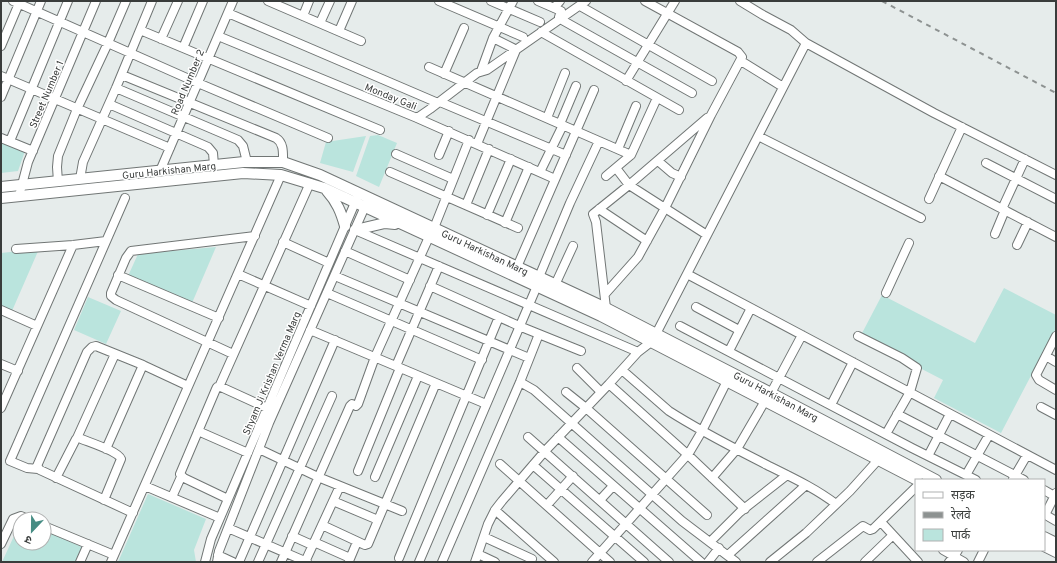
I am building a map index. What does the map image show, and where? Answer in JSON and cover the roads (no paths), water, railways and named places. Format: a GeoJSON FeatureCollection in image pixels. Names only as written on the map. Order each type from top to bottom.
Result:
{"type":"FeatureCollection","features":[{"type":"Feature","properties":{"kind":"main road","name":"Guru Harkishan Marg"},"geometry":{"type":"LineString","coordinates":[[1,187],[247,162],[283,162],[316,173],[357,198]]}},
{"type":"Feature","properties":{"kind":"main road","name":"Guru Harkishan Marg"},"geometry":{"type":"LineString","coordinates":[[1,198],[243,173],[281,175],[310,183],[367,202],[538,282],[601,316],[772,393],[934,479]]}},
{"type":"Feature","properties":{"kind":"main road"},"geometry":{"type":"LineString","coordinates":[[324,188],[335,200],[341,211],[345,226]]}},
{"type":"Feature","properties":{"kind":"main road","name":"Guru Harkishan Marg"},"geometry":{"type":"LineString","coordinates":[[367,202],[405,225],[432,232],[517,267],[538,282],[555,284],[606,308],[727,382],[915,479]]}},
{"type":"Feature","properties":{"kind":"main road"},"geometry":{"type":"LineString","coordinates":[[355,230],[385,223],[405,225]]}},
{"type":"Feature","properties":{"kind":"main road"},"geometry":{"type":"LineString","coordinates":[[1045,538],[1056,543]]}},
{"type":"Feature","properties":{"kind":"main road"},"geometry":{"type":"LineString","coordinates":[[1045,546],[1056,552]]}},
{"type":"Feature","properties":{"kind":"street"},"geometry":{"type":"LineString","coordinates":[[1,97],[5,78],[40,1]]}},
{"type":"Feature","properties":{"kind":"street"},"geometry":{"type":"LineString","coordinates":[[10,141],[68,1]]}},
{"type":"Feature","properties":{"kind":"street","name":"Street Number 1"},"geometry":{"type":"LineString","coordinates":[[19,196],[21,185],[33,151],[96,1]]}},
{"type":"Feature","properties":{"kind":"street"},"geometry":{"type":"LineString","coordinates":[[58,182],[58,156],[126,1]]}},
{"type":"Feature","properties":{"kind":"street"},"geometry":{"type":"LineString","coordinates":[[80,179],[83,162],[122,75],[152,1]]}},
{"type":"Feature","properties":{"kind":"street"},"geometry":{"type":"LineString","coordinates":[[161,39],[178,1]]}},
{"type":"Feature","properties":{"kind":"street"},"geometry":{"type":"LineString","coordinates":[[183,48],[203,1]]}},
{"type":"Feature","properties":{"kind":"street","name":"Road Number 2"},"geometry":{"type":"LineString","coordinates":[[160,171],[233,1]]}},
{"type":"Feature","properties":{"kind":"street"},"geometry":{"type":"LineString","coordinates":[[303,16],[309,1]]}},
{"type":"Feature","properties":{"kind":"street"},"geometry":{"type":"LineString","coordinates":[[320,23],[330,1]]}},
{"type":"Feature","properties":{"kind":"street"},"geometry":{"type":"LineString","coordinates":[[339,31],[352,1]]}},
{"type":"Feature","properties":{"kind":"street"},"geometry":{"type":"LineString","coordinates":[[439,1],[523,37]]}},
{"type":"Feature","properties":{"kind":"street"},"geometry":{"type":"LineString","coordinates":[[490,1],[540,22]]}},
{"type":"Feature","properties":{"kind":"street"},"geometry":{"type":"LineString","coordinates":[[481,71],[493,38],[510,10],[513,1]]}},
{"type":"Feature","properties":{"kind":"street"},"geometry":{"type":"LineString","coordinates":[[538,1],[561,11],[561,19]]}},
{"type":"Feature","properties":{"kind":"street"},"geometry":{"type":"LineString","coordinates":[[554,8],[560,1]]}},
{"type":"Feature","properties":{"kind":"street"},"geometry":{"type":"LineString","coordinates":[[605,294],[638,257],[665,208],[711,115],[742,57],[738,52],[645,1]]}},
{"type":"Feature","properties":{"kind":"street"},"geometry":{"type":"LineString","coordinates":[[626,81],[676,1]]}},
{"type":"Feature","properties":{"kind":"street"},"geometry":{"type":"LineString","coordinates":[[740,1],[762,15],[791,30],[806,43],[962,127],[1056,175]]}},
{"type":"Feature","properties":{"kind":"street"},"geometry":{"type":"LineString","coordinates":[[1,46],[17,2],[198,83],[328,138]]}},
{"type":"Feature","properties":{"kind":"street"},"geometry":{"type":"LineString","coordinates":[[272,2],[361,40]]}},
{"type":"Feature","properties":{"kind":"street"},"geometry":{"type":"LineString","coordinates":[[417,118],[481,71],[487,70],[583,3],[648,44],[712,80]]}},
{"type":"Feature","properties":{"kind":"street"},"geometry":{"type":"LineString","coordinates":[[228,14],[566,155]]}},
{"type":"Feature","properties":{"kind":"street"},"geometry":{"type":"LineString","coordinates":[[561,19],[692,94]]}},
{"type":"Feature","properties":{"kind":"street"},"geometry":{"type":"LineString","coordinates":[[444,74],[464,28]]}},
{"type":"Feature","properties":{"kind":"street"},"geometry":{"type":"LineString","coordinates":[[140,30],[380,130]]}},
{"type":"Feature","properties":{"kind":"street"},"geometry":{"type":"LineString","coordinates":[[541,32],[679,110]]}},
{"type":"Feature","properties":{"kind":"street","name":"Monday Gali"},"geometry":{"type":"LineString","coordinates":[[218,36],[449,131],[555,179]]}},
{"type":"Feature","properties":{"kind":"street"},"geometry":{"type":"LineString","coordinates":[[493,38],[516,50]]}},
{"type":"Feature","properties":{"kind":"street"},"geometry":{"type":"LineString","coordinates":[[495,562],[476,558],[495,510],[519,480],[571,422],[638,352],[655,339],[806,43]]}},
{"type":"Feature","properties":{"kind":"street"},"geometry":{"type":"LineString","coordinates":[[477,144],[516,50]]}},
{"type":"Feature","properties":{"kind":"street"},"geometry":{"type":"LineString","coordinates":[[741,61],[783,88]]}},
{"type":"Feature","properties":{"kind":"street"},"geometry":{"type":"LineString","coordinates":[[429,67],[631,155]]}},
{"type":"Feature","properties":{"kind":"street"},"geometry":{"type":"LineString","coordinates":[[547,118],[564,73]]}},
{"type":"Feature","properties":{"kind":"street"},"geometry":{"type":"LineString","coordinates":[[122,75],[280,140],[282,144],[283,162]]}},
{"type":"Feature","properties":{"kind":"street"},"geometry":{"type":"LineString","coordinates":[[5,78],[170,148]]}},
{"type":"Feature","properties":{"kind":"street"},"geometry":{"type":"LineString","coordinates":[[540,172],[551,149],[576,86]]}},
{"type":"Feature","properties":{"kind":"street"},"geometry":{"type":"LineString","coordinates":[[116,88],[238,140],[243,146],[247,162]]}},
{"type":"Feature","properties":{"kind":"street"},"geometry":{"type":"LineString","coordinates":[[517,267],[594,90]]}},
{"type":"Feature","properties":{"kind":"street"},"geometry":{"type":"LineString","coordinates":[[606,176],[631,155],[657,98]]}},
{"type":"Feature","properties":{"kind":"street"},"geometry":{"type":"LineString","coordinates":[[109,104],[211,149],[213,152],[214,165]]}},
{"type":"Feature","properties":{"kind":"street"},"geometry":{"type":"LineString","coordinates":[[618,149],[636,106]]}},
{"type":"Feature","properties":{"kind":"street"},"geometry":{"type":"LineString","coordinates":[[606,308],[596,222],[593,214],[711,115]]}},
{"type":"Feature","properties":{"kind":"street"},"geometry":{"type":"LineString","coordinates":[[929,198],[962,127]]}},
{"type":"Feature","properties":{"kind":"street"},"geometry":{"type":"LineString","coordinates":[[439,154],[449,131]]}},
{"type":"Feature","properties":{"kind":"street"},"geometry":{"type":"LineString","coordinates":[[758,136],[921,218]]}},
{"type":"Feature","properties":{"kind":"street"},"geometry":{"type":"LineString","coordinates":[[1,138],[33,151]]}},
{"type":"Feature","properties":{"kind":"street"},"geometry":{"type":"LineString","coordinates":[[281,562],[284,552],[350,406],[352,404],[356,406],[358,404],[375,358],[432,232],[469,140]]}},
{"type":"Feature","properties":{"kind":"street"},"geometry":{"type":"LineString","coordinates":[[419,562],[570,203],[599,141]]}},
{"type":"Feature","properties":{"kind":"street"},"geometry":{"type":"LineString","coordinates":[[466,205],[489,149]]}},
{"type":"Feature","properties":{"kind":"street"},"geometry":{"type":"LineString","coordinates":[[396,154],[454,179]]}},
{"type":"Feature","properties":{"kind":"street"},"geometry":{"type":"LineString","coordinates":[[487,214],[511,159]]}},
{"type":"Feature","properties":{"kind":"street"},"geometry":{"type":"LineString","coordinates":[[995,234],[1003,209],[1025,159]]}},
{"type":"Feature","properties":{"kind":"street"},"geometry":{"type":"LineString","coordinates":[[658,161],[672,173],[681,177]]}},
{"type":"Feature","properties":{"kind":"street"},"geometry":{"type":"LineString","coordinates":[[986,163],[1056,199]]}},
{"type":"Feature","properties":{"kind":"street"},"geometry":{"type":"LineString","coordinates":[[505,223],[529,167]]}},
{"type":"Feature","properties":{"kind":"street"},"geometry":{"type":"LineString","coordinates":[[616,168],[629,185],[707,235]]}},
{"type":"Feature","properties":{"kind":"street"},"geometry":{"type":"LineString","coordinates":[[390,172],[518,228]]}},
{"type":"Feature","properties":{"kind":"street"},"geometry":{"type":"LineString","coordinates":[[52,529],[88,544],[113,559],[281,175]]}},
{"type":"Feature","properties":{"kind":"street"},"geometry":{"type":"LineString","coordinates":[[939,176],[1056,237]]}},
{"type":"Feature","properties":{"kind":"street"},"geometry":{"type":"LineString","coordinates":[[172,497],[181,476],[181,471],[216,389],[219,387],[310,183]]}},
{"type":"Feature","properties":{"kind":"street"},"geometry":{"type":"LineString","coordinates":[[125,198],[10,461],[27,468],[38,469],[133,513]]}},
{"type":"Feature","properties":{"kind":"street","name":"Shyam Ji Krishan Verma Marg"},"geometry":{"type":"LineString","coordinates":[[205,562],[211,539],[357,198]]}},
{"type":"Feature","properties":{"kind":"street","name":"Shyam Ji Krishan Verma Marg"},"geometry":{"type":"LineString","coordinates":[[218,559],[219,551],[259,449],[367,202]]}},
{"type":"Feature","properties":{"kind":"street"},"geometry":{"type":"LineString","coordinates":[[600,209],[647,241]]}},
{"type":"Feature","properties":{"kind":"street"},"geometry":{"type":"LineString","coordinates":[[1016,245],[1028,222]]}},
{"type":"Feature","properties":{"kind":"street"},"geometry":{"type":"LineString","coordinates":[[355,230],[638,352]]}},
{"type":"Feature","properties":{"kind":"street"},"geometry":{"type":"LineString","coordinates":[[233,354],[113,298],[111,293],[126,258],[131,251],[255,236]]}},
{"type":"Feature","properties":{"kind":"street"},"geometry":{"type":"LineString","coordinates":[[16,249],[106,241]]}},
{"type":"Feature","properties":{"kind":"street"},"geometry":{"type":"LineString","coordinates":[[283,242],[329,263]]}},
{"type":"Feature","properties":{"kind":"street"},"geometry":{"type":"LineString","coordinates":[[886,293],[909,243]]}},
{"type":"Feature","properties":{"kind":"street"},"geometry":{"type":"LineString","coordinates":[[1,408],[73,245]]}},
{"type":"Feature","properties":{"kind":"street"},"geometry":{"type":"LineString","coordinates":[[555,284],[573,246]]}},
{"type":"Feature","properties":{"kind":"street"},"geometry":{"type":"LineString","coordinates":[[345,251],[410,280]]}},
{"type":"Feature","properties":{"kind":"street"},"geometry":{"type":"LineString","coordinates":[[358,471],[411,331],[439,266]]}},
{"type":"Feature","properties":{"kind":"street"},"geometry":{"type":"LineString","coordinates":[[238,274],[311,306]]}},
{"type":"Feature","properties":{"kind":"street"},"geometry":{"type":"LineString","coordinates":[[687,274],[1056,470]]}},
{"type":"Feature","properties":{"kind":"street"},"geometry":{"type":"LineString","coordinates":[[118,275],[218,318]]}},
{"type":"Feature","properties":{"kind":"street"},"geometry":{"type":"LineString","coordinates":[[334,276],[420,311],[509,351],[529,358]]}},
{"type":"Feature","properties":{"kind":"street"},"geometry":{"type":"LineString","coordinates":[[430,286],[519,326],[581,351]]}},
{"type":"Feature","properties":{"kind":"street"},"geometry":{"type":"LineString","coordinates":[[327,293],[411,331],[482,360]]}},
{"type":"Feature","properties":{"kind":"street"},"geometry":{"type":"LineString","coordinates":[[696,307],[739,330]]}},
{"type":"Feature","properties":{"kind":"street"},"geometry":{"type":"LineString","coordinates":[[729,351],[751,308]]}},
{"type":"Feature","properties":{"kind":"street"},"geometry":{"type":"LineString","coordinates":[[1,310],[37,326]]}},
{"type":"Feature","properties":{"kind":"street"},"geometry":{"type":"LineString","coordinates":[[399,558],[499,317]]}},
{"type":"Feature","properties":{"kind":"street"},"geometry":{"type":"LineString","coordinates":[[680,326],[974,479]]}},
{"type":"Feature","properties":{"kind":"street"},"geometry":{"type":"LineString","coordinates":[[310,330],[486,404]]}},
{"type":"Feature","properties":{"kind":"street"},"geometry":{"type":"LineString","coordinates":[[442,562],[520,382],[539,334]]}},
{"type":"Feature","properties":{"kind":"street"},"geometry":{"type":"LineString","coordinates":[[772,393],[802,335]]}},
{"type":"Feature","properties":{"kind":"street"},"geometry":{"type":"LineString","coordinates":[[858,336],[902,358],[918,368],[910,392],[886,434]]}},
{"type":"Feature","properties":{"kind":"street"},"geometry":{"type":"LineString","coordinates":[[239,562],[334,340]]}},
{"type":"Feature","properties":{"kind":"street"},"geometry":{"type":"LineString","coordinates":[[1055,340],[1036,376],[1039,380],[1055,387]]}},
{"type":"Feature","properties":{"kind":"street"},"geometry":{"type":"LineString","coordinates":[[38,469],[37,466],[89,349],[92,347],[96,346],[143,365],[188,386]]}},
{"type":"Feature","properties":{"kind":"street"},"geometry":{"type":"LineString","coordinates":[[56,478],[74,440],[77,438],[115,354]]}},
{"type":"Feature","properties":{"kind":"street"},"geometry":{"type":"LineString","coordinates":[[1046,356],[1056,362]]}},
{"type":"Feature","properties":{"kind":"street"},"geometry":{"type":"LineString","coordinates":[[831,405],[853,362]]}},
{"type":"Feature","properties":{"kind":"street"},"geometry":{"type":"LineString","coordinates":[[1,364],[18,371]]}},
{"type":"Feature","properties":{"kind":"street"},"geometry":{"type":"LineString","coordinates":[[106,449],[143,365]]}},
{"type":"Feature","properties":{"kind":"street"},"geometry":{"type":"LineString","coordinates":[[577,368],[601,392]]}},
{"type":"Feature","properties":{"kind":"street"},"geometry":{"type":"LineString","coordinates":[[622,370],[668,411],[702,431],[817,491],[836,504]]}},
{"type":"Feature","properties":{"kind":"street"},"geometry":{"type":"LineString","coordinates":[[375,477],[418,376]]}},
{"type":"Feature","properties":{"kind":"street"},"geometry":{"type":"LineString","coordinates":[[520,382],[534,390],[682,521],[736,562]]}},
{"type":"Feature","properties":{"kind":"street"},"geometry":{"type":"LineString","coordinates":[[592,562],[687,454],[702,431],[727,382]]}},
{"type":"Feature","properties":{"kind":"street"},"geometry":{"type":"LineString","coordinates":[[322,526],[357,542],[365,545],[368,544],[436,383]]}},
{"type":"Feature","properties":{"kind":"street"},"geometry":{"type":"LineString","coordinates":[[609,384],[687,454],[745,509]]}},
{"type":"Feature","properties":{"kind":"street"},"geometry":{"type":"LineString","coordinates":[[219,387],[268,408]]}},
{"type":"Feature","properties":{"kind":"street"},"geometry":{"type":"LineString","coordinates":[[566,392],[707,515]]}},
{"type":"Feature","properties":{"kind":"street"},"geometry":{"type":"LineString","coordinates":[[258,562],[332,396]]}},
{"type":"Feature","properties":{"kind":"street"},"geometry":{"type":"LineString","coordinates":[[712,478],[737,449],[765,401]]}},
{"type":"Feature","properties":{"kind":"street"},"geometry":{"type":"LineString","coordinates":[[1041,407],[1056,415]]}},
{"type":"Feature","properties":{"kind":"street"},"geometry":{"type":"LineString","coordinates":[[897,414],[977,456],[1014,478],[1027,455]]}},
{"type":"Feature","properties":{"kind":"street"},"geometry":{"type":"LineString","coordinates":[[928,456],[950,414]]}},
{"type":"Feature","properties":{"kind":"street"},"geometry":{"type":"LineString","coordinates":[[198,431],[248,453]]}},
{"type":"Feature","properties":{"kind":"street"},"geometry":{"type":"LineString","coordinates":[[966,475],[989,435]]}},
{"type":"Feature","properties":{"kind":"street"},"geometry":{"type":"LineString","coordinates":[[528,437],[669,562]]}},
{"type":"Feature","properties":{"kind":"street"},"geometry":{"type":"LineString","coordinates":[[558,437],[700,562]]}},
{"type":"Feature","properties":{"kind":"street"},"geometry":{"type":"LineString","coordinates":[[77,438],[106,449],[118,455],[122,459],[104,500]]}},
{"type":"Feature","properties":{"kind":"street"},"geometry":{"type":"LineString","coordinates":[[259,449],[318,477],[402,511]]}},
{"type":"Feature","properties":{"kind":"street"},"geometry":{"type":"LineString","coordinates":[[770,562],[806,533],[878,460]]}},
{"type":"Feature","properties":{"kind":"street"},"geometry":{"type":"LineString","coordinates":[[500,464],[610,562]]}},
{"type":"Feature","properties":{"kind":"street"},"geometry":{"type":"LineString","coordinates":[[533,465],[644,562]]}},
{"type":"Feature","properties":{"kind":"street"},"geometry":{"type":"LineString","coordinates":[[710,542],[729,522],[787,475]]}},
{"type":"Feature","properties":{"kind":"street"},"geometry":{"type":"LineString","coordinates":[[181,476],[228,499]]}},
{"type":"Feature","properties":{"kind":"street"},"geometry":{"type":"LineString","coordinates":[[547,505],[573,476]]}},
{"type":"Feature","properties":{"kind":"street"},"geometry":{"type":"LineString","coordinates":[[728,555],[806,485]]}},
{"type":"Feature","properties":{"kind":"street"},"geometry":{"type":"LineString","coordinates":[[145,486],[220,518]]}},
{"type":"Feature","properties":{"kind":"street"},"geometry":{"type":"LineString","coordinates":[[228,528],[306,562],[340,486]]}},
{"type":"Feature","properties":{"kind":"street"},"geometry":{"type":"LineString","coordinates":[[600,500],[613,486]]}},
{"type":"Feature","properties":{"kind":"street"},"geometry":{"type":"LineString","coordinates":[[817,562],[862,526],[866,526],[871,530],[915,488]]}},
{"type":"Feature","properties":{"kind":"street"},"geometry":{"type":"LineString","coordinates":[[1045,490],[1055,495],[1045,512]]}},
{"type":"Feature","properties":{"kind":"street"},"geometry":{"type":"LineString","coordinates":[[333,501],[378,520]]}},
{"type":"Feature","properties":{"kind":"street"},"geometry":{"type":"LineString","coordinates":[[495,510],[554,562]]}},
{"type":"Feature","properties":{"kind":"street"},"geometry":{"type":"LineString","coordinates":[[1045,515],[1056,521]]}},
{"type":"Feature","properties":{"kind":"street"},"geometry":{"type":"LineString","coordinates":[[1,544],[12,521]]}},
{"type":"Feature","properties":{"kind":"street"},"geometry":{"type":"LineString","coordinates":[[880,522],[917,562]]}},
{"type":"Feature","properties":{"kind":"street"},"geometry":{"type":"LineString","coordinates":[[864,562],[893,535]]}},
{"type":"Feature","properties":{"kind":"street"},"geometry":{"type":"LineString","coordinates":[[292,536],[351,560],[357,542]]}},
{"type":"Feature","properties":{"kind":"street"},"geometry":{"type":"LineString","coordinates":[[484,537],[532,559]]}},
{"type":"Feature","properties":{"kind":"street"},"geometry":{"type":"LineString","coordinates":[[80,562],[88,544]]}},
{"type":"Feature","properties":{"kind":"street"},"geometry":{"type":"LineString","coordinates":[[708,562],[719,548]]}},
{"type":"Feature","properties":{"kind":"street"},"geometry":{"type":"LineString","coordinates":[[978,562],[984,551]]}},
{"type":"Feature","properties":{"kind":"street"},"geometry":{"type":"LineString","coordinates":[[953,556],[964,562]]}},
{"type":"Feature","properties":{"kind":"street"},"geometry":{"type":"LineString","coordinates":[[218,559],[232,562]]}},
{"type":"Feature","properties":{"kind":"railway"},"geometry":{"type":"LineString","coordinates":[[882,1],[1056,93]]}}]}
